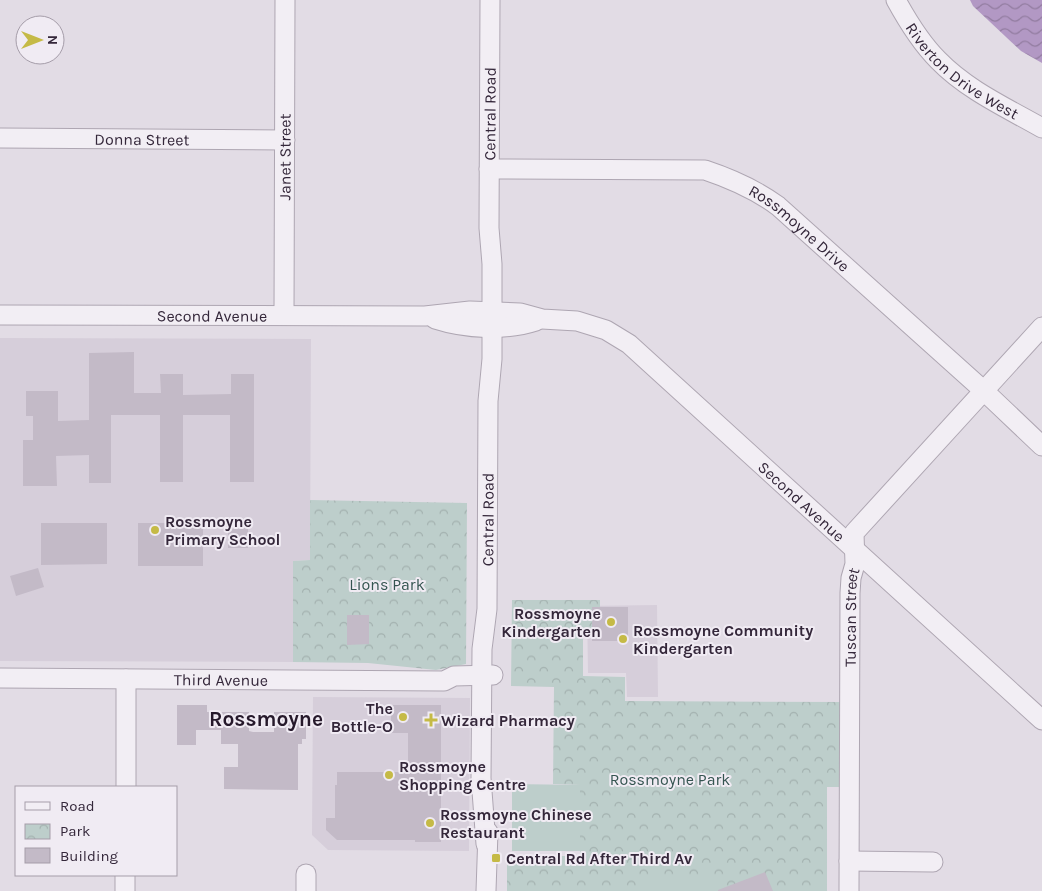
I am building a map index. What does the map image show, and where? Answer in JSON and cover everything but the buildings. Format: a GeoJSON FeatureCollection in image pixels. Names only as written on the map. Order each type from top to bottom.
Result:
{"type":"FeatureCollection","features":[{"type":"Feature","properties":{"kind":"street","name":"Janet Street"},"geometry":{"type":"LineString","coordinates":[[284,315],[286,0]]}},
{"type":"Feature","properties":{"kind":"street","name":"Central Road"},"geometry":{"type":"LineString","coordinates":[[486,891],[486,844],[492,788],[487,681],[493,647],[487,609],[488,401],[482,360],[487,319],[481,264],[489,228],[490,0]]}},
{"type":"Feature","properties":{"kind":"street","name":"Riverton Drive West"},"geometry":{"type":"LineString","coordinates":[[896,0],[916,32],[939,61],[984,96],[1042,128]]}},
{"type":"Feature","properties":{"kind":"street","name":"Donna Street"},"geometry":{"type":"LineString","coordinates":[[0,138],[285,140]]}},
{"type":"Feature","properties":{"kind":"street","name":"Rossmoyne Drive"},"geometry":{"type":"LineString","coordinates":[[489,169],[705,170],[730,178],[761,193],[778,206],[983,390],[1042,446]]}},
{"type":"Feature","properties":{"kind":"street","name":"Second Avenue"},"geometry":{"type":"LineString","coordinates":[[0,314],[425,316],[451,324],[487,319],[520,326],[542,319],[577,321],[606,330],[628,344],[1042,720]]}},
{"type":"Feature","properties":{"kind":"street","name":"Tuscan Street"},"geometry":{"type":"LineString","coordinates":[[849,891],[850,578],[855,564],[854,533],[1042,327]]}},
{"type":"Feature","properties":{"kind":"street","name":"Third Avenue"},"geometry":{"type":"LineString","coordinates":[[0,678],[444,681],[451,686],[487,681]]}},
{"type":"Feature","properties":{"kind":"street"},"geometry":{"type":"LineString","coordinates":[[126,679],[126,786]]}},
{"type":"Feature","properties":{"kind":"street"},"geometry":{"type":"LineString","coordinates":[[849,861],[933,862]]}},
{"type":"Feature","properties":{"kind":"street"},"geometry":{"type":"LineString","coordinates":[[125,876],[125,891]]}},
{"type":"Feature","properties":{"kind":"shaded area","name":"Rossmoyne Primary School"},"geometry":{"type":"Polygon","coordinates":[[[0,338],[311,339],[310,560],[293,561],[293,662],[0,661],[0,338]]]}},
{"type":"Feature","properties":{"kind":"shaded area","name":"Rossmoyne Community Kindergarten"},"geometry":{"type":"Polygon","coordinates":[[[657,605],[658,697],[627,697],[626,673],[588,673],[587,606],[657,605]]]}},
{"type":"Feature","properties":{"kind":"shaded area"},"geometry":{"type":"Polygon","coordinates":[[[313,697],[470,698],[469,851],[328,850],[312,835],[313,697]]]}},
{"type":"Feature","properties":{"kind":"green space","name":"Lions Park"},"geometry":{"type":"Polygon","coordinates":[[[310,500],[467,503],[466,664],[436,670],[368,663],[293,662],[293,561],[310,560],[310,500]]]}},
{"type":"Feature","properties":{"kind":"green space","name":"Rossmoyne Park"},"geometry":{"type":"Polygon","coordinates":[[[512,600],[600,600],[600,607],[592,607],[592,632],[583,635],[583,676],[625,677],[625,701],[842,702],[842,787],[827,787],[827,891],[507,891],[507,856],[580,856],[580,785],[553,784],[554,687],[511,686],[512,600]]]}},
{"type":"Feature","properties":{"kind":"green space"},"geometry":{"type":"Polygon","coordinates":[[[512,784],[580,785],[580,851],[512,851],[512,784]]]}},
{"type":"Feature","properties":{"kind":"green space"},"geometry":{"type":"Polygon","coordinates":[[[637,875],[713,875],[713,891],[637,891],[637,875]]]}},
{"type":"Feature","properties":{"kind":"water"},"geometry":{"type":"Polygon","coordinates":[[[970,0],[1042,0],[1042,63],[1021,51],[973,6],[970,0]]]}},
{"type":"Feature","properties":{"kind":"place","name":"Rossmoyne Primary School"},"geometry":{"type":"Point","coordinates":[155,530]}},
{"type":"Feature","properties":{"kind":"place","name":"Rossmoyne Kindergarten"},"geometry":{"type":"Point","coordinates":[611,622]}},
{"type":"Feature","properties":{"kind":"place","name":"Rossmoyne Community Kindergarten"},"geometry":{"type":"Point","coordinates":[623,639]}},
{"type":"Feature","properties":{"kind":"place","name":"The Bottle-O"},"geometry":{"type":"Point","coordinates":[403,717]}},
{"type":"Feature","properties":{"kind":"place","name":"Wizard Pharmacy"},"geometry":{"type":"Point","coordinates":[431,720]}},
{"type":"Feature","properties":{"kind":"place","name":"Rossmoyne Shopping Centre"},"geometry":{"type":"Point","coordinates":[389,775]}},
{"type":"Feature","properties":{"kind":"place","name":"Rossmoyne Chinese Restaurant"},"geometry":{"type":"Point","coordinates":[430,823]}},
{"type":"Feature","properties":{"kind":"place","name":"Central Rd After Third Av"},"geometry":{"type":"Point","coordinates":[496,858]}},
{"type":"Feature","properties":{"kind":"district","name":"Rossmoyne"},"geometry":{"type":"Point","coordinates":[266,719]}}]}
